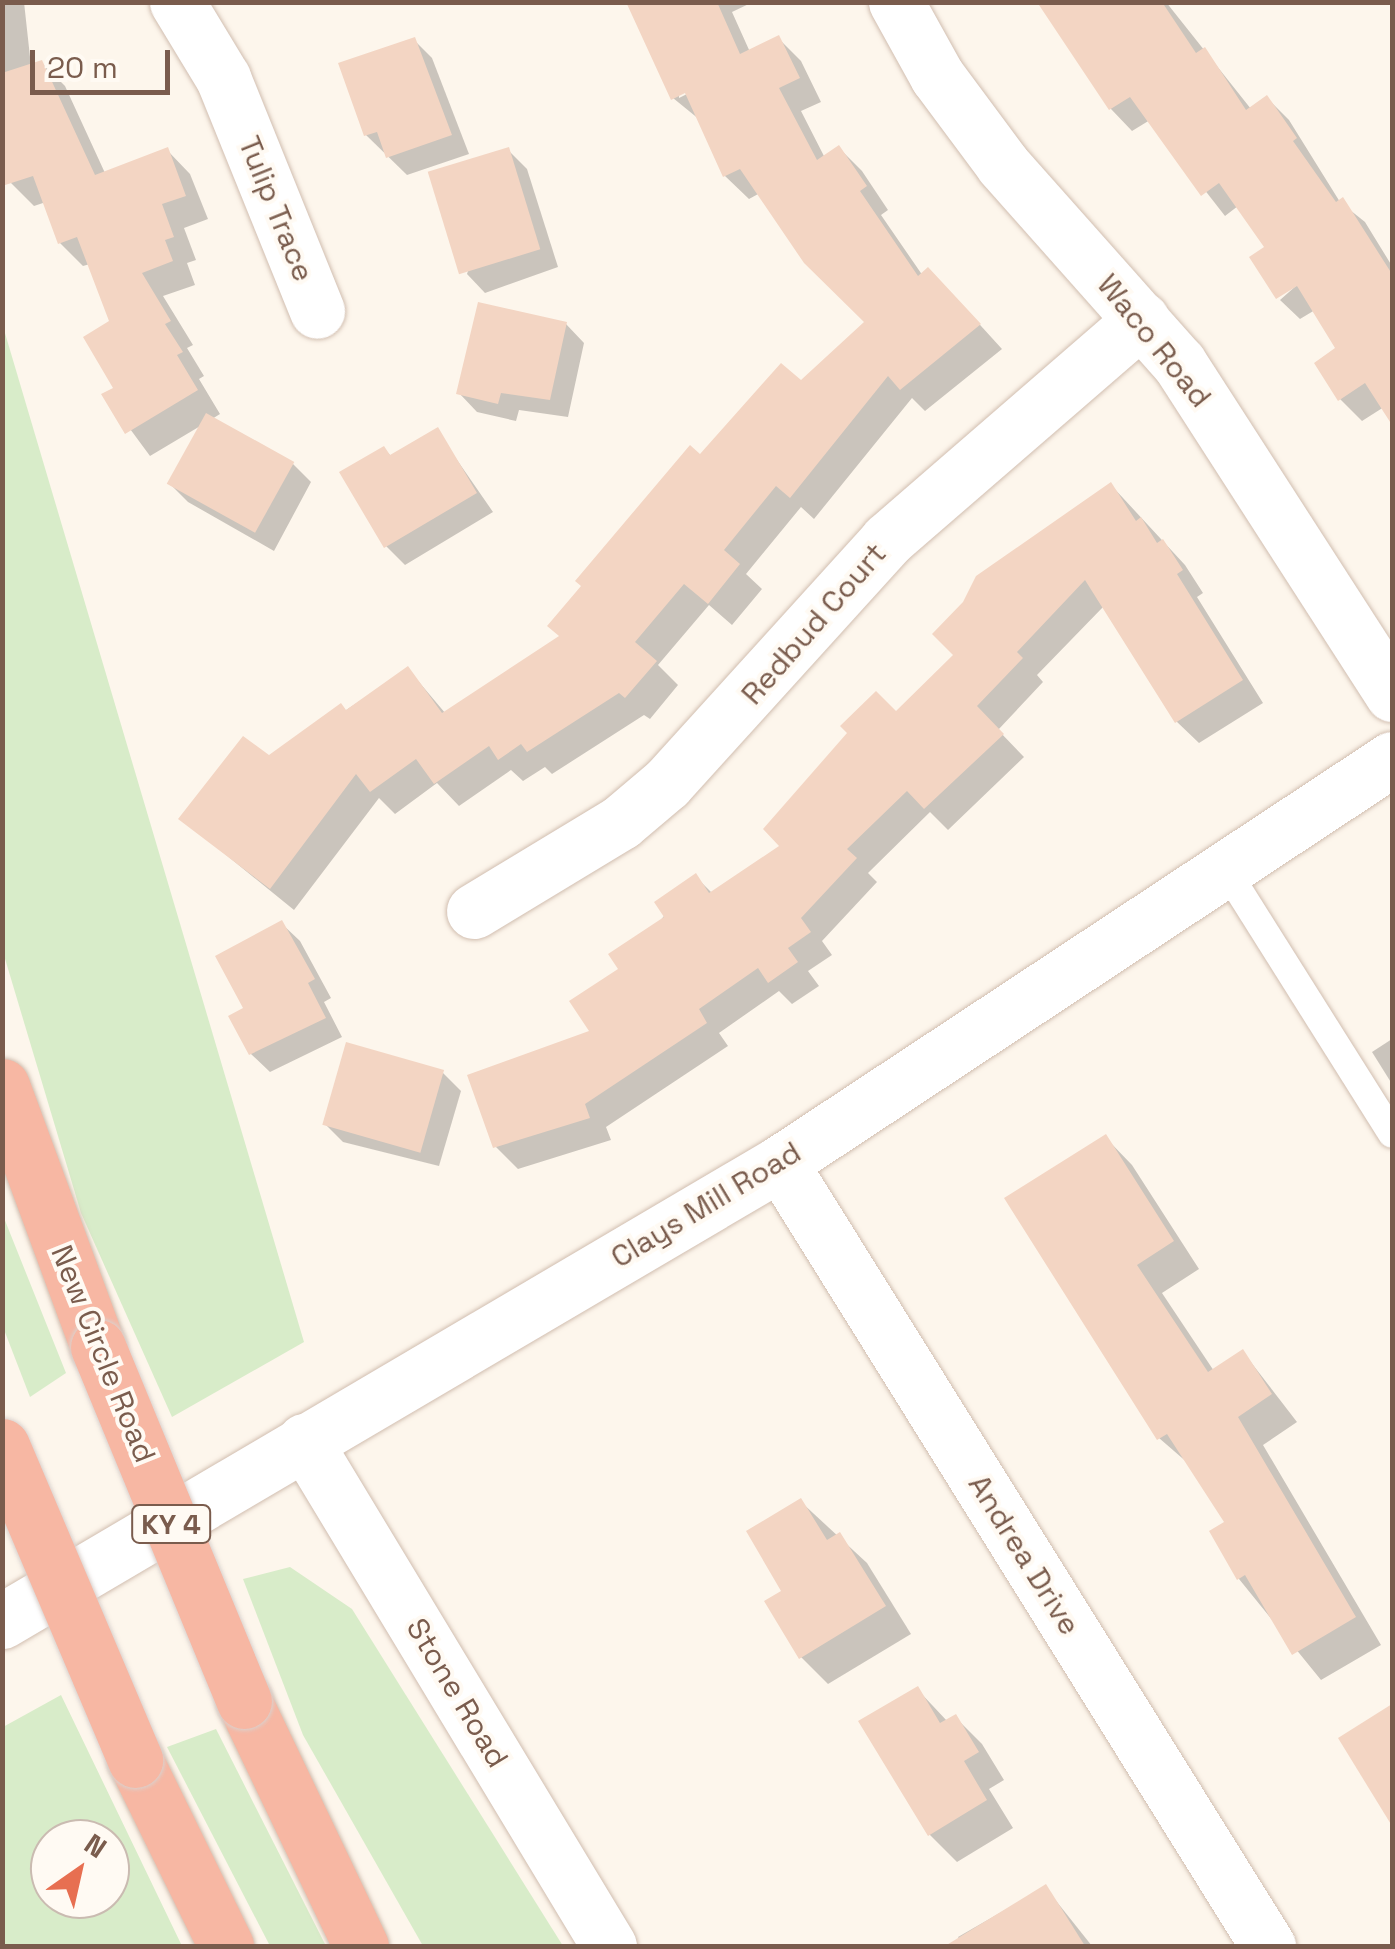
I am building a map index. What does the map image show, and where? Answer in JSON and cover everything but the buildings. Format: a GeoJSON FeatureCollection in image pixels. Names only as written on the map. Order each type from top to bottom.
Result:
{"type":"FeatureCollection","features":[{"type":"Feature","properties":{"kind":"highway","name":"New Circle Road"},"geometry":{"type":"LineString","coordinates":[[2,1086],[98,1347],[244,1700],[362,1946]]}},
{"type":"Feature","properties":{"kind":"highway"},"geometry":{"type":"LineString","coordinates":[[2,1446],[134,1760],[226,1946]]}},
{"type":"Feature","properties":{"kind":"street","name":"Tulip Trace"},"geometry":{"type":"LineString","coordinates":[[177,2],[223,78],[317,311]]}},
{"type":"Feature","properties":{"kind":"street","name":"Waco Road"},"geometry":{"type":"LineString","coordinates":[[896,2],[964,116],[1142,319],[1263,489],[1392,694]]}},
{"type":"Feature","properties":{"kind":"street","name":"Redbud Court"},"geometry":{"type":"LineString","coordinates":[[474,912],[621,822],[667,783],[887,540],[1142,319]]}},
{"type":"Feature","properties":{"kind":"street","name":"Clays Mill Road"},"geometry":{"type":"LineString","coordinates":[[2,1621],[780,1163],[1224,867],[1392,760]]}},
{"type":"Feature","properties":{"kind":"street","name":"Andrea Drive"},"geometry":{"type":"LineString","coordinates":[[780,1163],[1268,1946]]}},
{"type":"Feature","properties":{"kind":"street","name":"Stone Road"},"geometry":{"type":"LineString","coordinates":[[304,1441],[609,1946]]}},
{"type":"Feature","properties":{"kind":"lane"},"geometry":{"type":"LineString","coordinates":[[1224,867],[1392,1134]]}},
{"type":"Feature","properties":{"kind":"green space"},"geometry":{"type":"Polygon","coordinates":[[[2,323],[304,1342],[172,1417],[81,1213],[3,952],[2,323]]]}},
{"type":"Feature","properties":{"kind":"green space"},"geometry":{"type":"Polygon","coordinates":[[[2,1213],[66,1373],[30,1397],[3,1327],[2,1213]]]}},
{"type":"Feature","properties":{"kind":"green space"},"geometry":{"type":"Polygon","coordinates":[[[290,1567],[352,1609],[563,1946],[423,1946],[303,1735],[243,1579],[290,1567]]]}},
{"type":"Feature","properties":{"kind":"green space"},"geometry":{"type":"Polygon","coordinates":[[[61,1695],[121,1819],[30,1819],[30,1919],[130,1919],[130,1838],[182,1946],[3,1946],[3,1727],[61,1695]]]}},
{"type":"Feature","properties":{"kind":"green space"},"geometry":{"type":"Polygon","coordinates":[[[216,1729],[326,1946],[270,1946],[167,1747],[216,1729]]]}}]}
